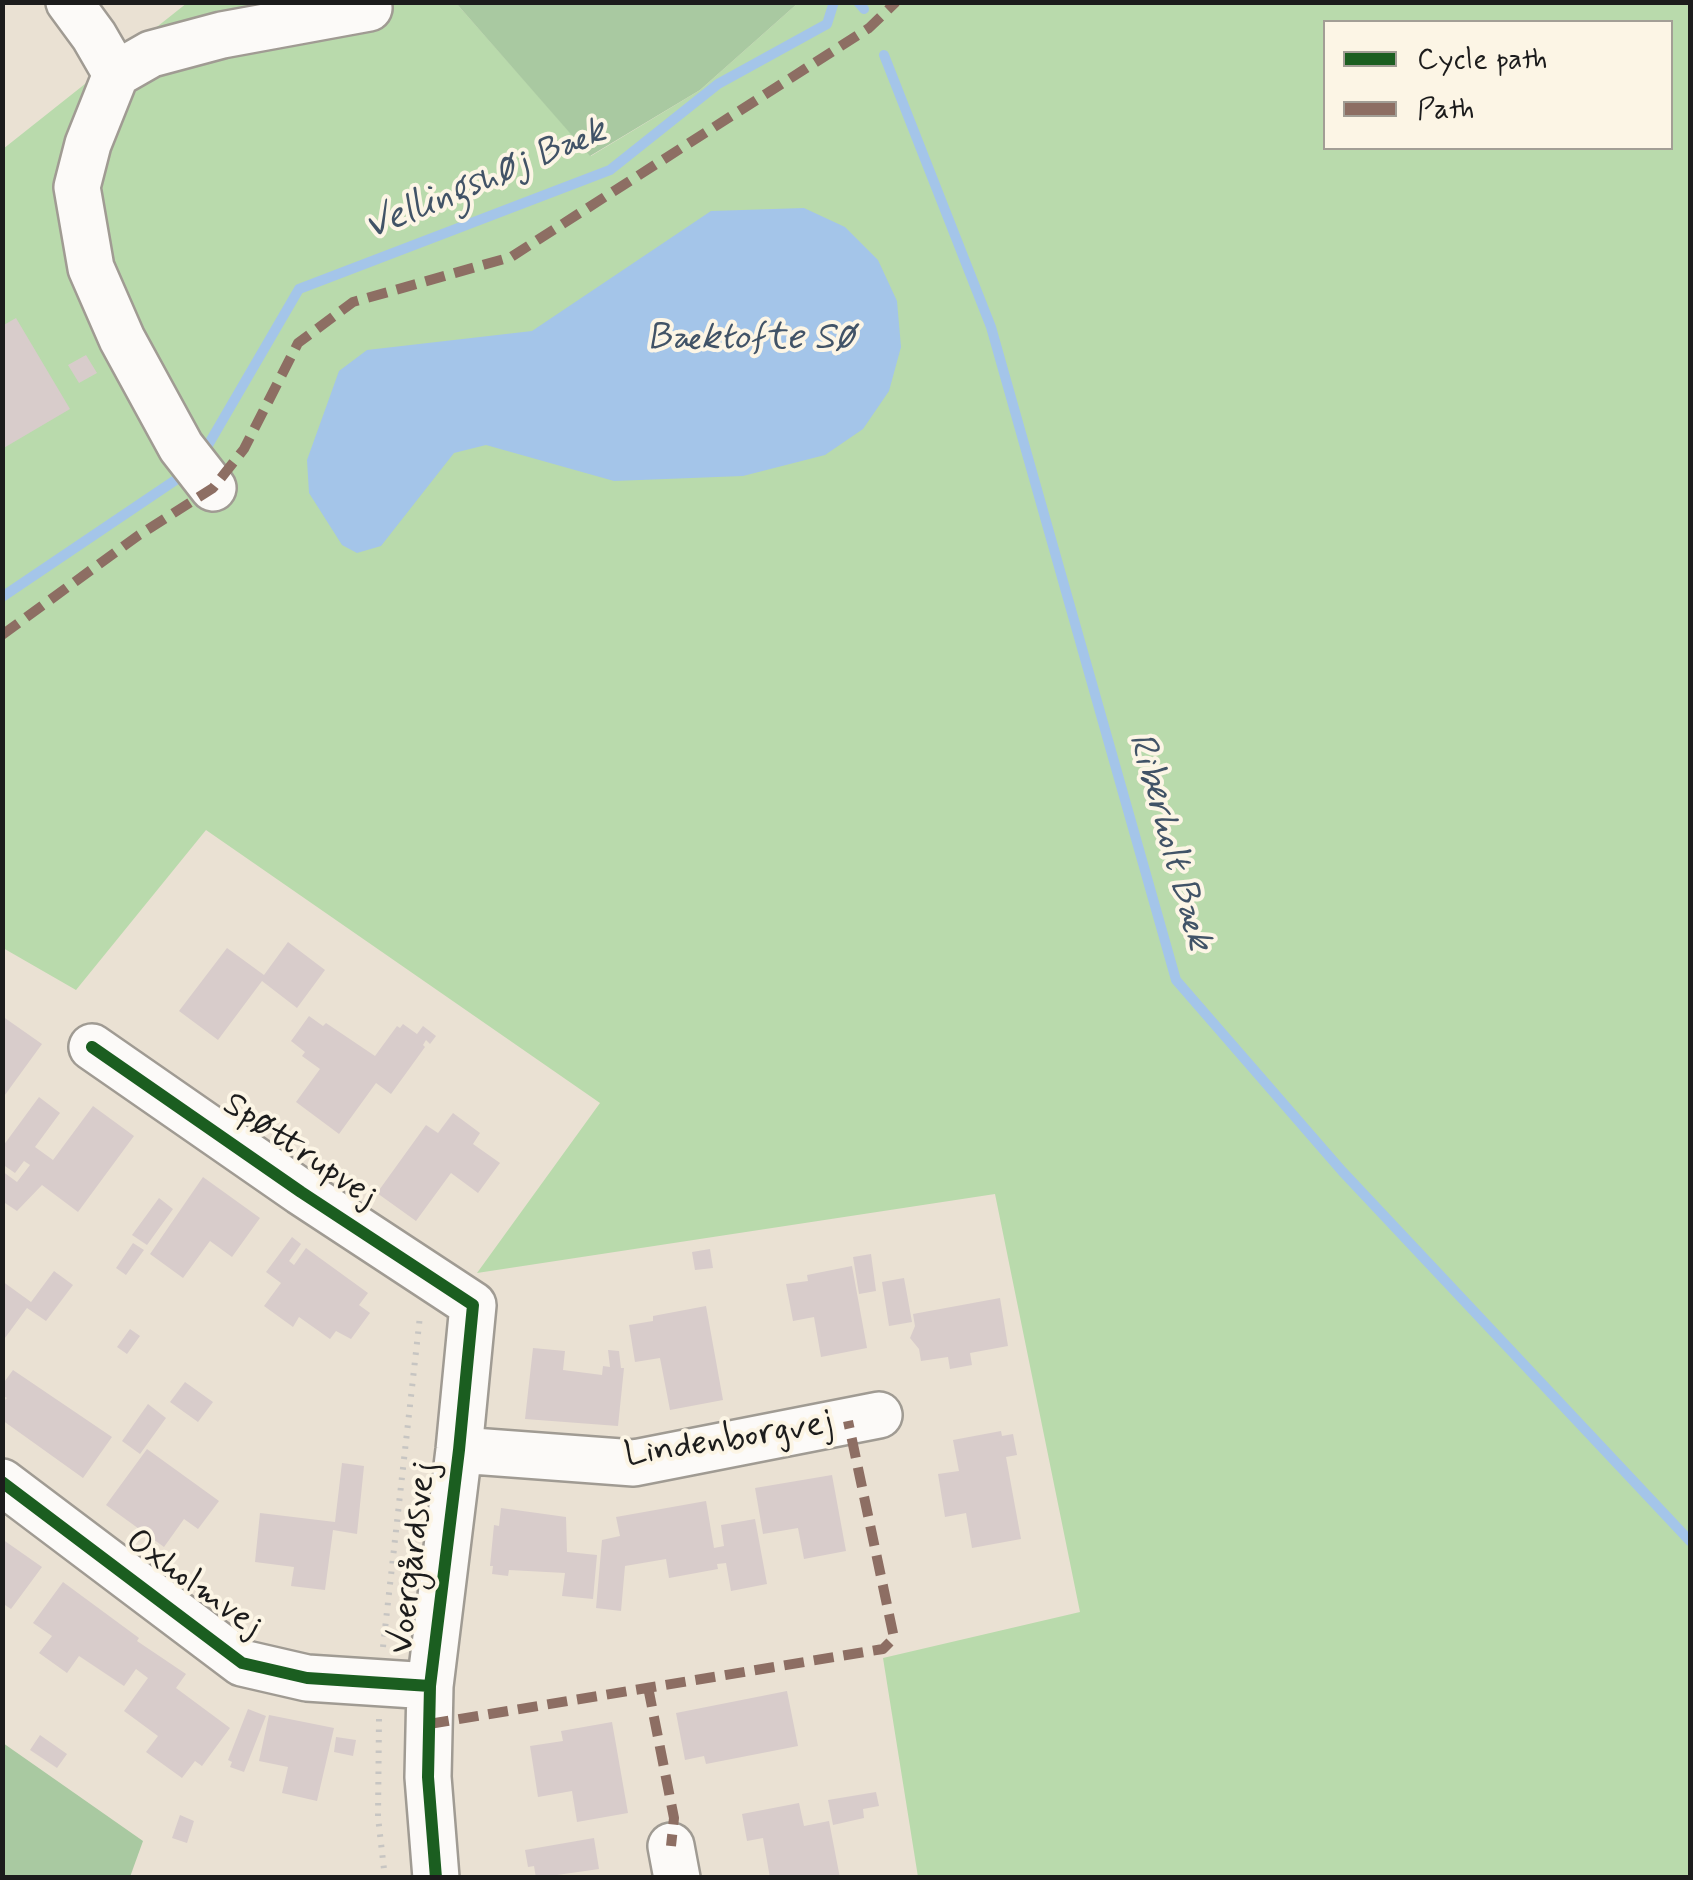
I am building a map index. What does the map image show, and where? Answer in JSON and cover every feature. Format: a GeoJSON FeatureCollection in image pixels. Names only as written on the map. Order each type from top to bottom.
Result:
{"type":"FeatureCollection","features":[{"type":"Feature","properties":{"kind":"street"},"geometry":{"type":"LineString","coordinates":[[69,2],[116,74]]}},
{"type":"Feature","properties":{"kind":"street"},"geometry":{"type":"LineString","coordinates":[[213,488],[181,447],[122,339],[90,268],[77,187],[88,144],[116,74],[151,54],[222,35],[369,8]]}},
{"type":"Feature","properties":{"kind":"street","name":"Spøttrupvej"},"geometry":{"type":"LineString","coordinates":[[92,1048],[472,1305]]}},
{"type":"Feature","properties":{"kind":"street","name":"Voergårdsvej"},"geometry":{"type":"LineString","coordinates":[[436,1878],[428,1777],[430,1686],[472,1305]]}},
{"type":"Feature","properties":{"kind":"street","name":"Lindenborgvej"},"geometry":{"type":"LineString","coordinates":[[459,1450],[634,1463],[879,1415]]}},
{"type":"Feature","properties":{"kind":"street","name":"Oxholmvej"},"geometry":{"type":"LineString","coordinates":[[2,1482],[242,1663],[307,1678],[430,1686]]}},
{"type":"Feature","properties":{"kind":"path"},"geometry":{"type":"LineString","coordinates":[[384,1878],[378,1817],[379,1680],[425,1272]]}},
{"type":"Feature","properties":{"kind":"green space"},"geometry":{"type":"Polygon","coordinates":[[[187,3],[456,3],[591,156],[700,90],[798,3],[1690,3],[1690,1877],[918,1877],[883,1658],[1080,1612],[995,1194],[477,1273],[600,1103],[206,830],[76,990],[3,948],[3,149],[187,3]]]}},
{"type":"Feature","properties":{"kind":"green space"},"geometry":{"type":"Polygon","coordinates":[[[456,3],[798,3],[700,90],[590,156],[456,3]]]}},
{"type":"Feature","properties":{"kind":"green space"},"geometry":{"type":"Polygon","coordinates":[[[3,1743],[143,1841],[130,1877],[3,1877],[3,1743]]]}},
{"type":"Feature","properties":{"kind":"water","name":"Bæktofte Sø"},"geometry":{"type":"Polygon","coordinates":[[[804,208],[845,227],[878,260],[897,301],[901,347],[889,391],[863,429],[825,455],[743,476],[614,481],[486,445],[454,453],[381,546],[357,553],[342,545],[309,493],[307,460],[339,371],[367,350],[532,331],[711,211],[804,208]]]}},
{"type":"Feature","properties":{"kind":"building"},"geometry":{"type":"Polygon","coordinates":[[[16,318],[70,409],[2,449],[2,326],[16,318]]]}},
{"type":"Feature","properties":{"kind":"building"},"geometry":{"type":"Polygon","coordinates":[[[86,355],[97,373],[79,383],[68,365],[86,355]]]}},
{"type":"Feature","properties":{"kind":"building"},"geometry":{"type":"Polygon","coordinates":[[[288,942],[325,970],[297,1008],[262,981],[218,1040],[179,1011],[227,948],[264,975],[288,942]]]}},
{"type":"Feature","properties":{"kind":"building"},"geometry":{"type":"Polygon","coordinates":[[[2,1016],[42,1044],[2,1099],[2,1016]]]}},
{"type":"Feature","properties":{"kind":"building"},"geometry":{"type":"Polygon","coordinates":[[[309,1016],[375,1056],[397,1026],[403,1024],[417,1034],[423,1026],[436,1036],[430,1044],[426,1040],[391,1094],[376,1083],[339,1134],[296,1102],[320,1069],[302,1056],[305,1052],[291,1041],[309,1016]]]}},
{"type":"Feature","properties":{"kind":"building"},"geometry":{"type":"Polygon","coordinates":[[[39,1097],[60,1113],[35,1147],[53,1160],[93,1106],[134,1136],[78,1212],[42,1185],[17,1211],[2,1201],[2,1171],[17,1182],[30,1165],[24,1161],[15,1173],[2,1164],[3,1146],[39,1097]]]}},
{"type":"Feature","properties":{"kind":"building"},"geometry":{"type":"Polygon","coordinates":[[[453,1113],[480,1133],[473,1144],[500,1163],[478,1193],[451,1173],[416,1221],[377,1193],[426,1125],[438,1133],[453,1113]]]}},
{"type":"Feature","properties":{"kind":"building"},"geometry":{"type":"Polygon","coordinates":[[[203,1177],[260,1218],[232,1257],[210,1241],[183,1278],[150,1254],[203,1177]]]}},
{"type":"Feature","properties":{"kind":"building"},"geometry":{"type":"Polygon","coordinates":[[[159,1198],[173,1209],[147,1245],[132,1235],[159,1198]]]}},
{"type":"Feature","properties":{"kind":"building"},"geometry":{"type":"Polygon","coordinates":[[[292,1237],[301,1244],[289,1261],[294,1265],[306,1248],[368,1293],[359,1305],[370,1313],[351,1339],[336,1331],[330,1339],[299,1317],[293,1327],[264,1306],[281,1283],[266,1272],[292,1237]]]}},
{"type":"Feature","properties":{"kind":"building"},"geometry":{"type":"Polygon","coordinates":[[[133,1243],[144,1250],[126,1275],[116,1268],[133,1243]]]}},
{"type":"Feature","properties":{"kind":"building"},"geometry":{"type":"Polygon","coordinates":[[[710,1249],[713,1268],[695,1270],[692,1252],[710,1249]]]}},
{"type":"Feature","properties":{"kind":"building"},"geometry":{"type":"Polygon","coordinates":[[[871,1254],[876,1291],[859,1294],[853,1257],[871,1254]]]}},
{"type":"Feature","properties":{"kind":"building"},"geometry":{"type":"Polygon","coordinates":[[[852,1266],[867,1348],[821,1357],[814,1317],[793,1321],[786,1284],[808,1281],[807,1275],[852,1266]]]}},
{"type":"Feature","properties":{"kind":"building"},"geometry":{"type":"Polygon","coordinates":[[[54,1271],[73,1285],[46,1321],[27,1308],[2,1342],[2,1281],[31,1302],[54,1271]]]}},
{"type":"Feature","properties":{"kind":"building"},"geometry":{"type":"Polygon","coordinates":[[[904,1278],[912,1322],[889,1326],[882,1282],[904,1278]]]}},
{"type":"Feature","properties":{"kind":"building"},"geometry":{"type":"Polygon","coordinates":[[[1000,1298],[1008,1346],[970,1353],[972,1365],[950,1369],[948,1357],[921,1361],[919,1349],[910,1338],[915,1326],[913,1314],[1000,1298]]]}},
{"type":"Feature","properties":{"kind":"building"},"geometry":{"type":"Polygon","coordinates":[[[706,1306],[723,1400],[670,1410],[660,1358],[635,1362],[629,1325],[706,1306]]]}},
{"type":"Feature","properties":{"kind":"building"},"geometry":{"type":"Polygon","coordinates":[[[130,1329],[140,1336],[127,1354],[117,1347],[130,1329]]]}},
{"type":"Feature","properties":{"kind":"building"},"geometry":{"type":"Polygon","coordinates":[[[533,1348],[565,1351],[563,1370],[602,1375],[603,1366],[610,1367],[608,1350],[619,1351],[624,1368],[618,1426],[525,1419],[533,1348]]]}},
{"type":"Feature","properties":{"kind":"building"},"geometry":{"type":"Polygon","coordinates":[[[13,1370],[112,1437],[83,1478],[2,1420],[2,1403],[7,1398],[2,1395],[2,1385],[13,1370]]]}},
{"type":"Feature","properties":{"kind":"building"},"geometry":{"type":"Polygon","coordinates":[[[185,1382],[213,1402],[198,1422],[170,1402],[185,1382]]]}},
{"type":"Feature","properties":{"kind":"building"},"geometry":{"type":"Polygon","coordinates":[[[148,1404],[166,1418],[140,1454],[122,1441],[148,1404]]]}},
{"type":"Feature","properties":{"kind":"building"},"geometry":{"type":"Polygon","coordinates":[[[1001,1431],[1002,1436],[1013,1434],[1017,1455],[1006,1457],[1021,1539],[972,1548],[966,1513],[945,1517],[938,1474],[959,1471],[953,1440],[1001,1431]]]}},
{"type":"Feature","properties":{"kind":"building"},"geometry":{"type":"Polygon","coordinates":[[[147,1449],[219,1501],[198,1529],[184,1519],[164,1547],[106,1505],[147,1449]]]}},
{"type":"Feature","properties":{"kind":"building"},"geometry":{"type":"Polygon","coordinates":[[[342,1463],[364,1466],[357,1534],[333,1530],[325,1590],[291,1586],[294,1567],[255,1562],[260,1513],[335,1522],[342,1463]]]}},
{"type":"Feature","properties":{"kind":"building"},"geometry":{"type":"Polygon","coordinates":[[[832,1475],[846,1551],[804,1559],[798,1528],[763,1534],[755,1488],[832,1475]]]}},
{"type":"Feature","properties":{"kind":"building"},"geometry":{"type":"Polygon","coordinates":[[[706,1501],[714,1548],[724,1546],[721,1525],[755,1519],[767,1584],[731,1591],[726,1563],[717,1564],[718,1569],[669,1578],[666,1559],[625,1566],[621,1611],[596,1608],[602,1540],[620,1536],[616,1517],[706,1501]]]}},
{"type":"Feature","properties":{"kind":"building"},"geometry":{"type":"Polygon","coordinates":[[[501,1508],[566,1517],[567,1552],[597,1555],[593,1599],[562,1596],[565,1573],[509,1570],[508,1576],[492,1574],[494,1525],[499,1526],[501,1508]]]}},
{"type":"Feature","properties":{"kind":"building"},"geometry":{"type":"Polygon","coordinates":[[[2,1539],[42,1567],[11,1609],[2,1603],[2,1539]]]}},
{"type":"Feature","properties":{"kind":"building"},"geometry":{"type":"Polygon","coordinates":[[[63,1582],[186,1674],[176,1688],[230,1728],[202,1766],[195,1761],[182,1778],[146,1752],[158,1736],[124,1711],[148,1678],[136,1669],[124,1686],[79,1656],[67,1673],[39,1653],[52,1636],[33,1623],[63,1582]]]}},
{"type":"Feature","properties":{"kind":"building"},"geometry":{"type":"Polygon","coordinates":[[[787,1691],[798,1746],[706,1764],[704,1756],[685,1760],[676,1713],[787,1691]]]}},
{"type":"Feature","properties":{"kind":"building"},"geometry":{"type":"Polygon","coordinates":[[[248,1709],[266,1716],[244,1772],[230,1767],[232,1762],[228,1760],[248,1709]]]}},
{"type":"Feature","properties":{"kind":"building"},"geometry":{"type":"Polygon","coordinates":[[[269,1715],[334,1728],[317,1801],[282,1793],[288,1767],[259,1761],[269,1715]]]}},
{"type":"Feature","properties":{"kind":"building"},"geometry":{"type":"Polygon","coordinates":[[[612,1722],[628,1813],[577,1822],[572,1791],[538,1797],[530,1746],[563,1741],[561,1731],[612,1722]]]}},
{"type":"Feature","properties":{"kind":"building"},"geometry":{"type":"Polygon","coordinates":[[[40,1735],[67,1754],[57,1768],[30,1750],[40,1735]]]}},
{"type":"Feature","properties":{"kind":"building"},"geometry":{"type":"Polygon","coordinates":[[[336,1737],[356,1740],[353,1756],[334,1752],[336,1737]]]}},
{"type":"Feature","properties":{"kind":"building"},"geometry":{"type":"Polygon","coordinates":[[[876,1792],[879,1806],[863,1809],[864,1818],[833,1825],[828,1800],[876,1792]]]}},
{"type":"Feature","properties":{"kind":"building"},"geometry":{"type":"Polygon","coordinates":[[[799,1803],[804,1826],[829,1821],[840,1878],[770,1878],[763,1838],[747,1841],[742,1814],[799,1803]]]}},
{"type":"Feature","properties":{"kind":"building"},"geometry":{"type":"Polygon","coordinates":[[[180,1815],[194,1821],[187,1843],[172,1838],[180,1815]]]}},
{"type":"Feature","properties":{"kind":"building"},"geometry":{"type":"Polygon","coordinates":[[[594,1838],[599,1869],[536,1878],[534,1866],[528,1867],[525,1850],[594,1838]]]}},
{"type":"Feature","properties":{"kind":"waterway","name":"Vellingshøj Bæk"},"geometry":{"type":"LineString","coordinates":[[204,452],[299,289],[610,170],[718,84],[827,24],[834,2]]}},
{"type":"Feature","properties":{"kind":"waterway","name":"Riberholt Bæk"},"geometry":{"type":"LineString","coordinates":[[858,2],[864,9]]}},
{"type":"Feature","properties":{"kind":"waterway","name":"Riberholt Bæk"},"geometry":{"type":"LineString","coordinates":[[884,55],[991,327],[1176,980],[1342,1171],[1690,1541]]}},
{"type":"Feature","properties":{"kind":"waterway","name":"Vellingshøj Bæk"},"geometry":{"type":"LineString","coordinates":[[2,597],[180,477]]}},
{"type":"Feature","properties":{"kind":"marked path"},"geometry":{"type":"LineString","coordinates":[[2,635],[139,535],[213,488],[244,449],[298,343],[353,302],[511,257],[869,28],[896,2]]}},
{"type":"Feature","properties":{"kind":"marked path"},"geometry":{"type":"LineString","coordinates":[[429,1724],[883,1649],[894,1638],[848,1421]]}},
{"type":"Feature","properties":{"kind":"marked path"},"geometry":{"type":"LineString","coordinates":[[648,1687],[674,1818],[671,1846]]}},
{"type":"Feature","properties":{"kind":"cycle path"},"geometry":{"type":"LineString","coordinates":[[92,1047],[473,1305],[430,1686],[428,1777],[436,1878]]}},
{"type":"Feature","properties":{"kind":"cycle path"},"geometry":{"type":"LineString","coordinates":[[2,1482],[242,1663],[307,1678],[430,1686]]}}]}
